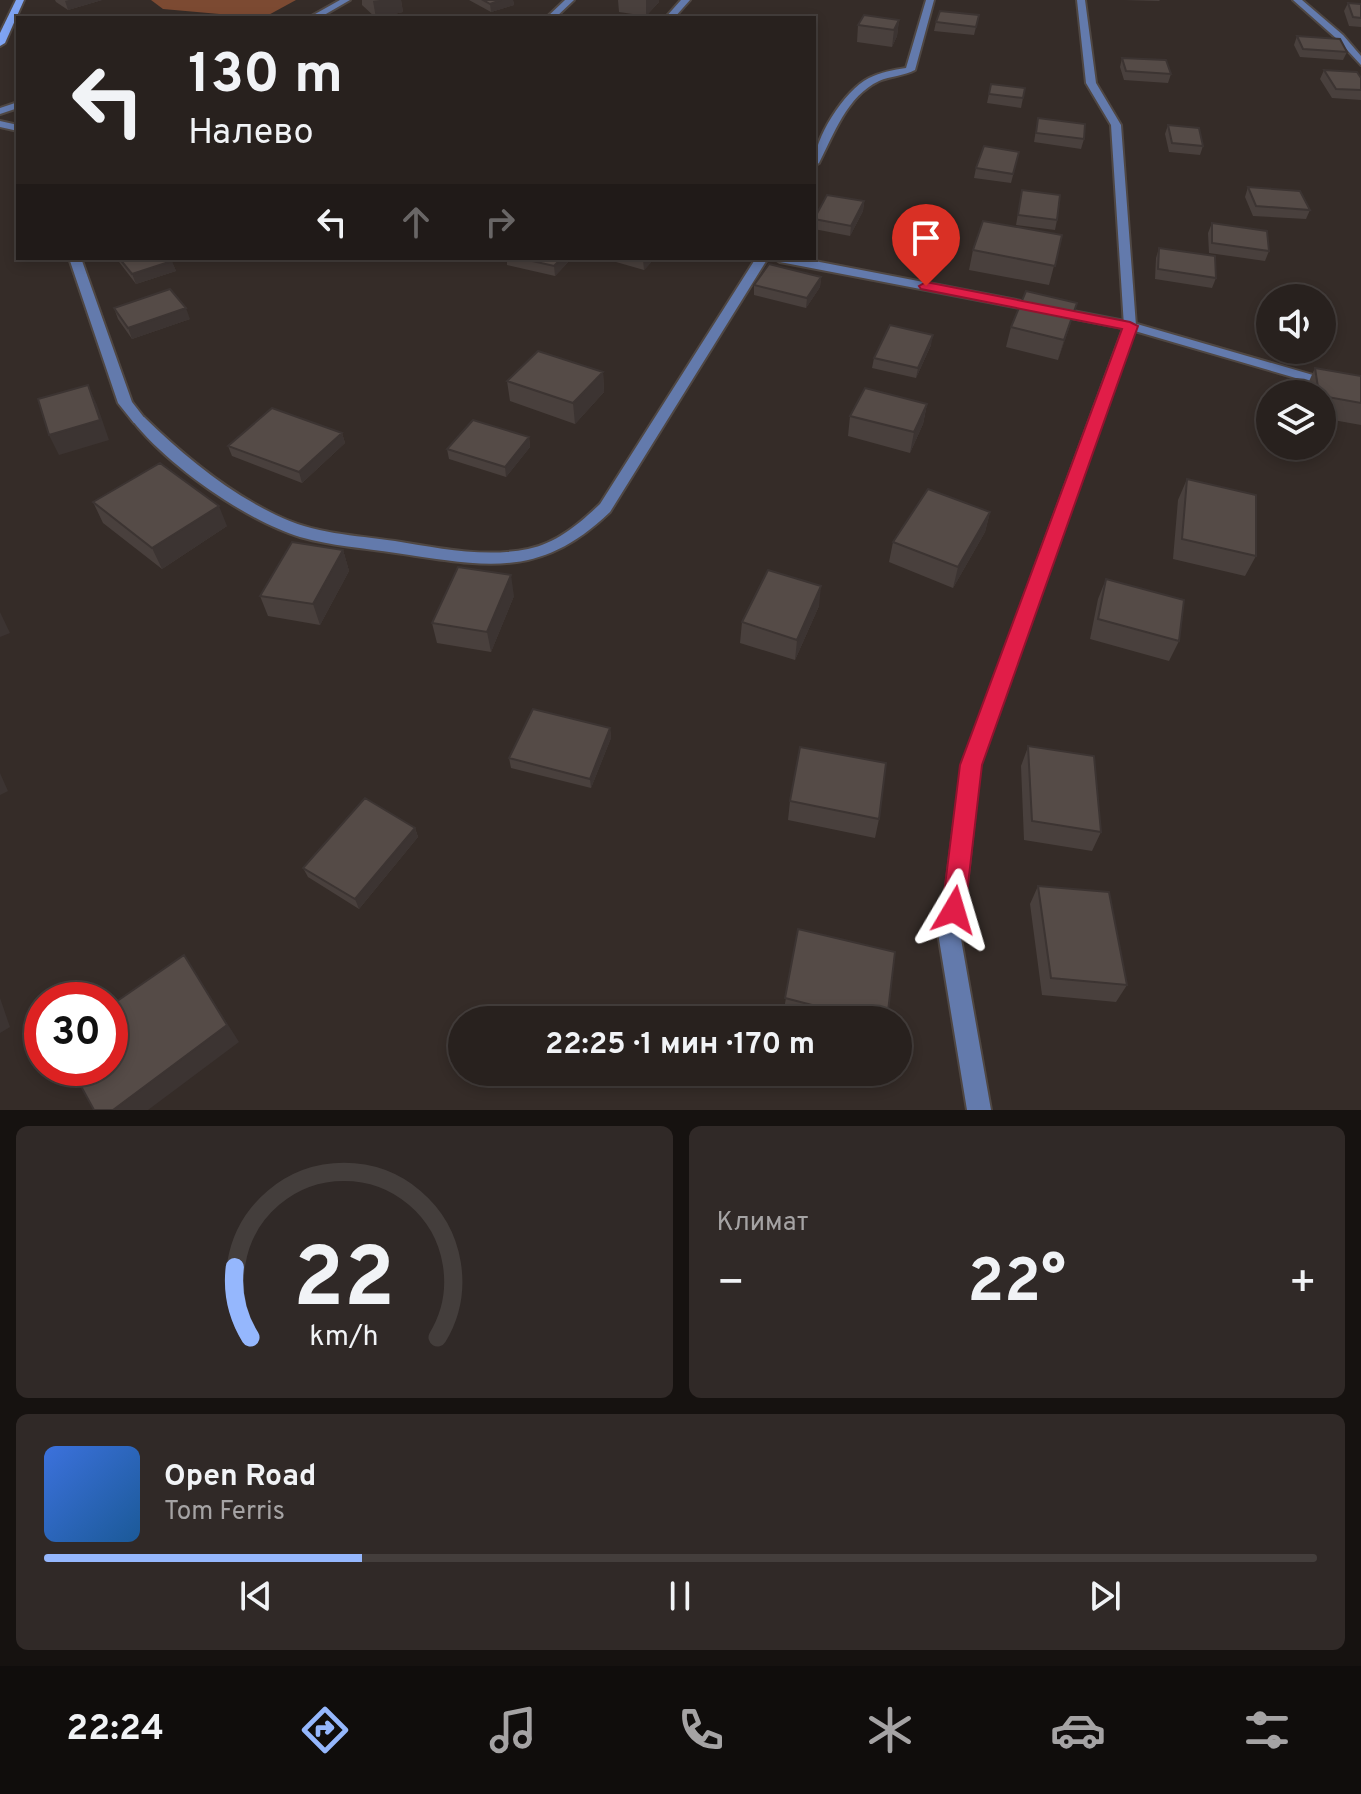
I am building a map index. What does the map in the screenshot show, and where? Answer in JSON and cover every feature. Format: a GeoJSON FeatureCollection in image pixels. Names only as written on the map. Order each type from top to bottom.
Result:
{"type":"FeatureCollection","features":[{"type":"Feature","properties":{"kind":"street"},"geometry":{"type":"LineString","coordinates":[[0,43],[20,0]]}},
{"type":"Feature","properties":{"kind":"street"},"geometry":{"type":"LineString","coordinates":[[316,16],[346,0]]}},
{"type":"Feature","properties":{"kind":"street"},"geometry":{"type":"LineString","coordinates":[[552,16],[570,0]]}},
{"type":"Feature","properties":{"kind":"street"},"geometry":{"type":"LineString","coordinates":[[671,16],[686,0]]}},
{"type":"Feature","properties":{"kind":"street"},"geometry":{"type":"LineString","coordinates":[[816,160],[859,87],[880,75],[910,70],[930,0]]}},
{"type":"Feature","properties":{"kind":"street"},"geometry":{"type":"LineString","coordinates":[[979,1110],[950,939],[971,765],[1130,326],[1116,125],[1091,83],[1081,0]]}},
{"type":"Feature","properties":{"kind":"street"},"geometry":{"type":"LineString","coordinates":[[1297,0],[1340,37],[1361,62]]}},
{"type":"Feature","properties":{"kind":"street"},"geometry":{"type":"LineString","coordinates":[[76,260],[125,403],[139,420],[234,497],[294,529],[482,559],[520,557],[556,548],[583,533],[605,508],[761,260]]}},
{"type":"Feature","properties":{"kind":"street"},"geometry":{"type":"LineString","coordinates":[[790,260],[1130,326],[1361,393]]}},
{"type":"Feature","properties":{"kind":"shaded area"},"geometry":{"type":"Polygon","coordinates":[[[151,0],[296,0],[267,16],[163,9],[151,0]]]}},
{"type":"Feature","properties":{"kind":"building"},"geometry":{"type":"Polygon","coordinates":[[[1348,3],[1361,4],[1361,18],[1353,17],[1348,3]]]}},
{"type":"Feature","properties":{"kind":"building"},"geometry":{"type":"Polygon","coordinates":[[[940,11],[979,15],[976,27],[936,22],[940,11]]]}},
{"type":"Feature","properties":{"kind":"building"},"geometry":{"type":"Polygon","coordinates":[[[864,15],[899,20],[894,30],[858,25],[864,15]]]}},
{"type":"Feature","properties":{"kind":"building"},"geometry":{"type":"Polygon","coordinates":[[[1297,36],[1340,39],[1347,52],[1303,49],[1297,36]]]}},
{"type":"Feature","properties":{"kind":"building"},"geometry":{"type":"Polygon","coordinates":[[[1122,58],[1166,60],[1171,74],[1126,71],[1122,58]]]}},
{"type":"Feature","properties":{"kind":"building"},"geometry":{"type":"Polygon","coordinates":[[[1324,70],[1357,72],[1361,78],[1361,90],[1336,89],[1324,70]]]}},
{"type":"Feature","properties":{"kind":"building"},"geometry":{"type":"Polygon","coordinates":[[[991,84],[1025,88],[1023,98],[989,94],[991,84]]]}},
{"type":"Feature","properties":{"kind":"building"},"geometry":{"type":"Polygon","coordinates":[[[1038,118],[1085,124],[1084,139],[1036,133],[1038,118]]]}},
{"type":"Feature","properties":{"kind":"building"},"geometry":{"type":"Polygon","coordinates":[[[1168,125],[1199,128],[1203,146],[1172,143],[1168,125]]]}},
{"type":"Feature","properties":{"kind":"building"},"geometry":{"type":"Polygon","coordinates":[[[984,146],[1019,152],[1013,174],[976,168],[984,146]]]}},
{"type":"Feature","properties":{"kind":"building"},"geometry":{"type":"Polygon","coordinates":[[[1248,187],[1300,191],[1310,210],[1256,206],[1248,187]]]}},
{"type":"Feature","properties":{"kind":"building"},"geometry":{"type":"Polygon","coordinates":[[[1022,190],[1060,195],[1057,220],[1018,215],[1022,190]]]}},
{"type":"Feature","properties":{"kind":"building"},"geometry":{"type":"Polygon","coordinates":[[[827,195],[864,201],[851,226],[816,219],[827,195]]]}},
{"type":"Feature","properties":{"kind":"building"},"geometry":{"type":"Polygon","coordinates":[[[983,221],[1062,235],[1055,266],[973,250],[983,221]]]}},
{"type":"Feature","properties":{"kind":"building"},"geometry":{"type":"Polygon","coordinates":[[[1212,223],[1267,231],[1269,251],[1212,243],[1212,223]]]}},
{"type":"Feature","properties":{"kind":"building"},"geometry":{"type":"Polygon","coordinates":[[[1159,248],[1215,256],[1216,278],[1158,269],[1159,248]]]}},
{"type":"Feature","properties":{"kind":"building"},"geometry":{"type":"Polygon","coordinates":[[[121,260],[172,261],[132,274],[121,260]]]}},
{"type":"Feature","properties":{"kind":"building"},"geometry":{"type":"Polygon","coordinates":[[[528,260],[560,260],[554,266],[528,260]]]}},
{"type":"Feature","properties":{"kind":"building"},"geometry":{"type":"Polygon","coordinates":[[[769,264],[821,277],[807,298],[754,285],[769,264]]]}},
{"type":"Feature","properties":{"kind":"building"},"geometry":{"type":"Polygon","coordinates":[[[170,289],[186,308],[128,328],[114,308],[170,289]]]}},
{"type":"Feature","properties":{"kind":"building"},"geometry":{"type":"Polygon","coordinates":[[[1026,291],[1077,303],[1064,340],[1011,327],[1026,291]]]}},
{"type":"Feature","properties":{"kind":"building"},"geometry":{"type":"Polygon","coordinates":[[[890,325],[933,335],[918,368],[874,358],[890,325]]]}},
{"type":"Feature","properties":{"kind":"building"},"geometry":{"type":"Polygon","coordinates":[[[538,351],[603,372],[573,403],[507,381],[538,351]]]}},
{"type":"Feature","properties":{"kind":"building"},"geometry":{"type":"Polygon","coordinates":[[[1315,368],[1361,376],[1361,403],[1336,399],[1336,380],[1317,380],[1315,368]]]}},
{"type":"Feature","properties":{"kind":"building"},"geometry":{"type":"Polygon","coordinates":[[[88,385],[100,420],[49,435],[38,399],[88,385]]]}},
{"type":"Feature","properties":{"kind":"building"},"geometry":{"type":"Polygon","coordinates":[[[865,388],[927,404],[914,432],[850,416],[865,388]]]}},
{"type":"Feature","properties":{"kind":"building"},"geometry":{"type":"Polygon","coordinates":[[[272,408],[342,433],[299,472],[228,446],[272,408]]]}},
{"type":"Feature","properties":{"kind":"building"},"geometry":{"type":"Polygon","coordinates":[[[473,420],[529,437],[505,467],[447,449],[473,420]]]}},
{"type":"Feature","properties":{"kind":"building"},"geometry":{"type":"Polygon","coordinates":[[[160,463],[219,506],[152,548],[93,502],[160,463]]]}},
{"type":"Feature","properties":{"kind":"building"},"geometry":{"type":"Polygon","coordinates":[[[1187,479],[1256,495],[1256,556],[1182,539],[1187,479]]]}},
{"type":"Feature","properties":{"kind":"building"},"geometry":{"type":"Polygon","coordinates":[[[928,489],[990,512],[958,567],[893,542],[928,489]]]}},
{"type":"Feature","properties":{"kind":"building"},"geometry":{"type":"Polygon","coordinates":[[[292,542],[343,550],[313,604],[260,596],[292,542]]]}},
{"type":"Feature","properties":{"kind":"building"},"geometry":{"type":"Polygon","coordinates":[[[458,567],[511,575],[487,632],[432,623],[458,567]]]}},
{"type":"Feature","properties":{"kind":"building"},"geometry":{"type":"Polygon","coordinates":[[[768,570],[821,586],[797,640],[742,622],[768,570]]]}},
{"type":"Feature","properties":{"kind":"building"},"geometry":{"type":"Polygon","coordinates":[[[1106,579],[1184,600],[1179,641],[1098,619],[1106,579]]]}},
{"type":"Feature","properties":{"kind":"building"},"geometry":{"type":"Polygon","coordinates":[[[533,709],[610,728],[590,779],[509,758],[533,709]]]}},
{"type":"Feature","properties":{"kind":"building"},"geometry":{"type":"Polygon","coordinates":[[[1028,746],[1094,756],[1101,832],[1032,821],[1028,746]]]}},
{"type":"Feature","properties":{"kind":"building"},"geometry":{"type":"Polygon","coordinates":[[[800,747],[886,763],[879,819],[790,801],[800,747]]]}},
{"type":"Feature","properties":{"kind":"building"},"geometry":{"type":"Polygon","coordinates":[[[365,798],[415,828],[355,899],[303,868],[365,798]]]}},
{"type":"Feature","properties":{"kind":"building"},"geometry":{"type":"Polygon","coordinates":[[[1038,886],[1109,892],[1127,985],[1051,978],[1038,886]]]}},
{"type":"Feature","properties":{"kind":"building"},"geometry":{"type":"Polygon","coordinates":[[[798,929],[895,952],[889,1006],[816,1006],[785,998],[798,929]]]}},
{"type":"Feature","properties":{"kind":"building"},"geometry":{"type":"Polygon","coordinates":[[[184,955],[227,1025],[113,1110],[94,1110],[81,1086],[128,1086],[128,994],[184,955]]]}},
{"type":"Feature","properties":{"kind":"route"},"geometry":{"type":"LineString","coordinates":[[926,286],[1130,326],[971,765],[954,910]]}}]}
